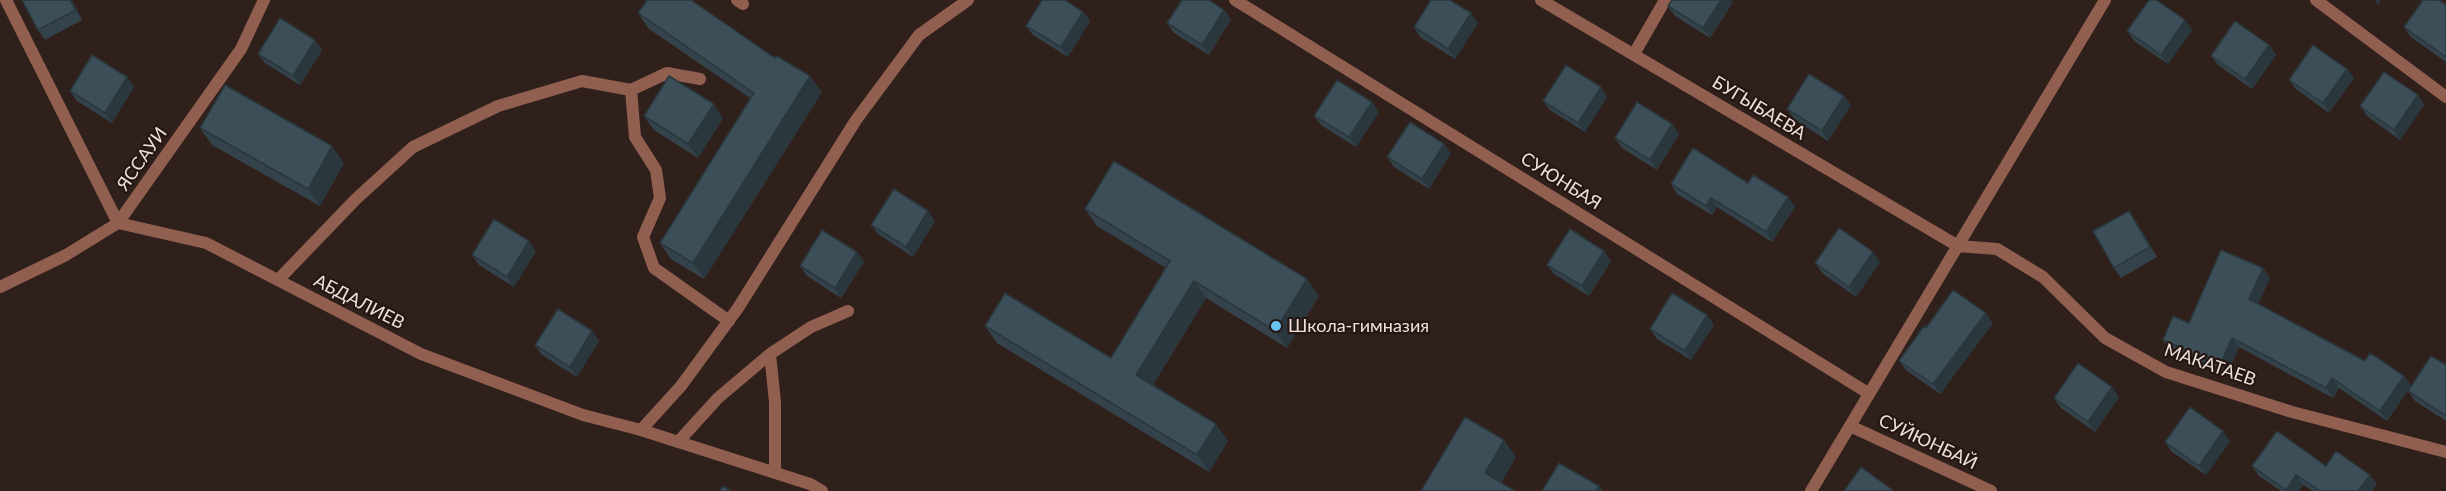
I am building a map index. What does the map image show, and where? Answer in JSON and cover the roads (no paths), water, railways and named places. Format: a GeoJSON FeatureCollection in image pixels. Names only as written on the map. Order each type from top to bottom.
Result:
{"type":"FeatureCollection","features":[{"type":"Feature","properties":{"kind":"street"},"geometry":{"type":"LineString","coordinates":[[6,0],[118,223]]}},
{"type":"Feature","properties":{"kind":"street","name":"ЯССАУИ"},"geometry":{"type":"LineString","coordinates":[[0,287],[66,255],[118,223],[241,49],[264,0]]}},
{"type":"Feature","properties":{"kind":"street"},"geometry":{"type":"LineString","coordinates":[[640,430],[681,386],[729,321],[856,120],[919,35],[968,0]]}},
{"type":"Feature","properties":{"kind":"street","name":"СУЮНБАЯ"},"geometry":{"type":"LineString","coordinates":[[1235,0],[1868,393]]}},
{"type":"Feature","properties":{"kind":"street","name":"БУГЫБАЕВА"},"geometry":{"type":"LineString","coordinates":[[1541,0],[1958,246]]}},
{"type":"Feature","properties":{"kind":"street"},"geometry":{"type":"LineString","coordinates":[[1634,54],[1665,0]]}},
{"type":"Feature","properties":{"kind":"street"},"geometry":{"type":"LineString","coordinates":[[1811,491],[2105,0]]}},
{"type":"Feature","properties":{"kind":"street"},"geometry":{"type":"LineString","coordinates":[[2316,0],[2446,97]]}},
{"type":"Feature","properties":{"kind":"street"},"geometry":{"type":"LineString","coordinates":[[278,280],[356,199],[413,147],[498,106],[582,81],[631,90],[667,72],[700,79]]}},
{"type":"Feature","properties":{"kind":"street"},"geometry":{"type":"LineString","coordinates":[[631,90],[635,137],[656,170],[659,189],[660,198],[643,237],[654,268],[729,321]]}},
{"type":"Feature","properties":{"kind":"street","name":"АБДАЛИЕВ"},"geometry":{"type":"LineString","coordinates":[[118,223],[206,243],[421,354],[583,415],[678,442],[775,473],[822,491]]}},
{"type":"Feature","properties":{"kind":"street","name":"МАКАТАЕВ"},"geometry":{"type":"LineString","coordinates":[[1958,246],[1997,249],[2043,277],[2105,338],[2166,372],[2292,412],[2446,452]]}},
{"type":"Feature","properties":{"kind":"street"},"geometry":{"type":"LineString","coordinates":[[678,442],[718,398],[770,354],[812,327],[848,311]]}},
{"type":"Feature","properties":{"kind":"street"},"geometry":{"type":"LineString","coordinates":[[770,354],[775,402],[775,473]]}},
{"type":"Feature","properties":{"kind":"street","name":"СУЙЮНБАЙ"},"geometry":{"type":"LineString","coordinates":[[1850,426],[1991,491]]}},
{"type":"Feature","properties":{"kind":"place","name":"Школа-гимназия"},"geometry":{"type":"Point","coordinates":[1276,326]}}]}
